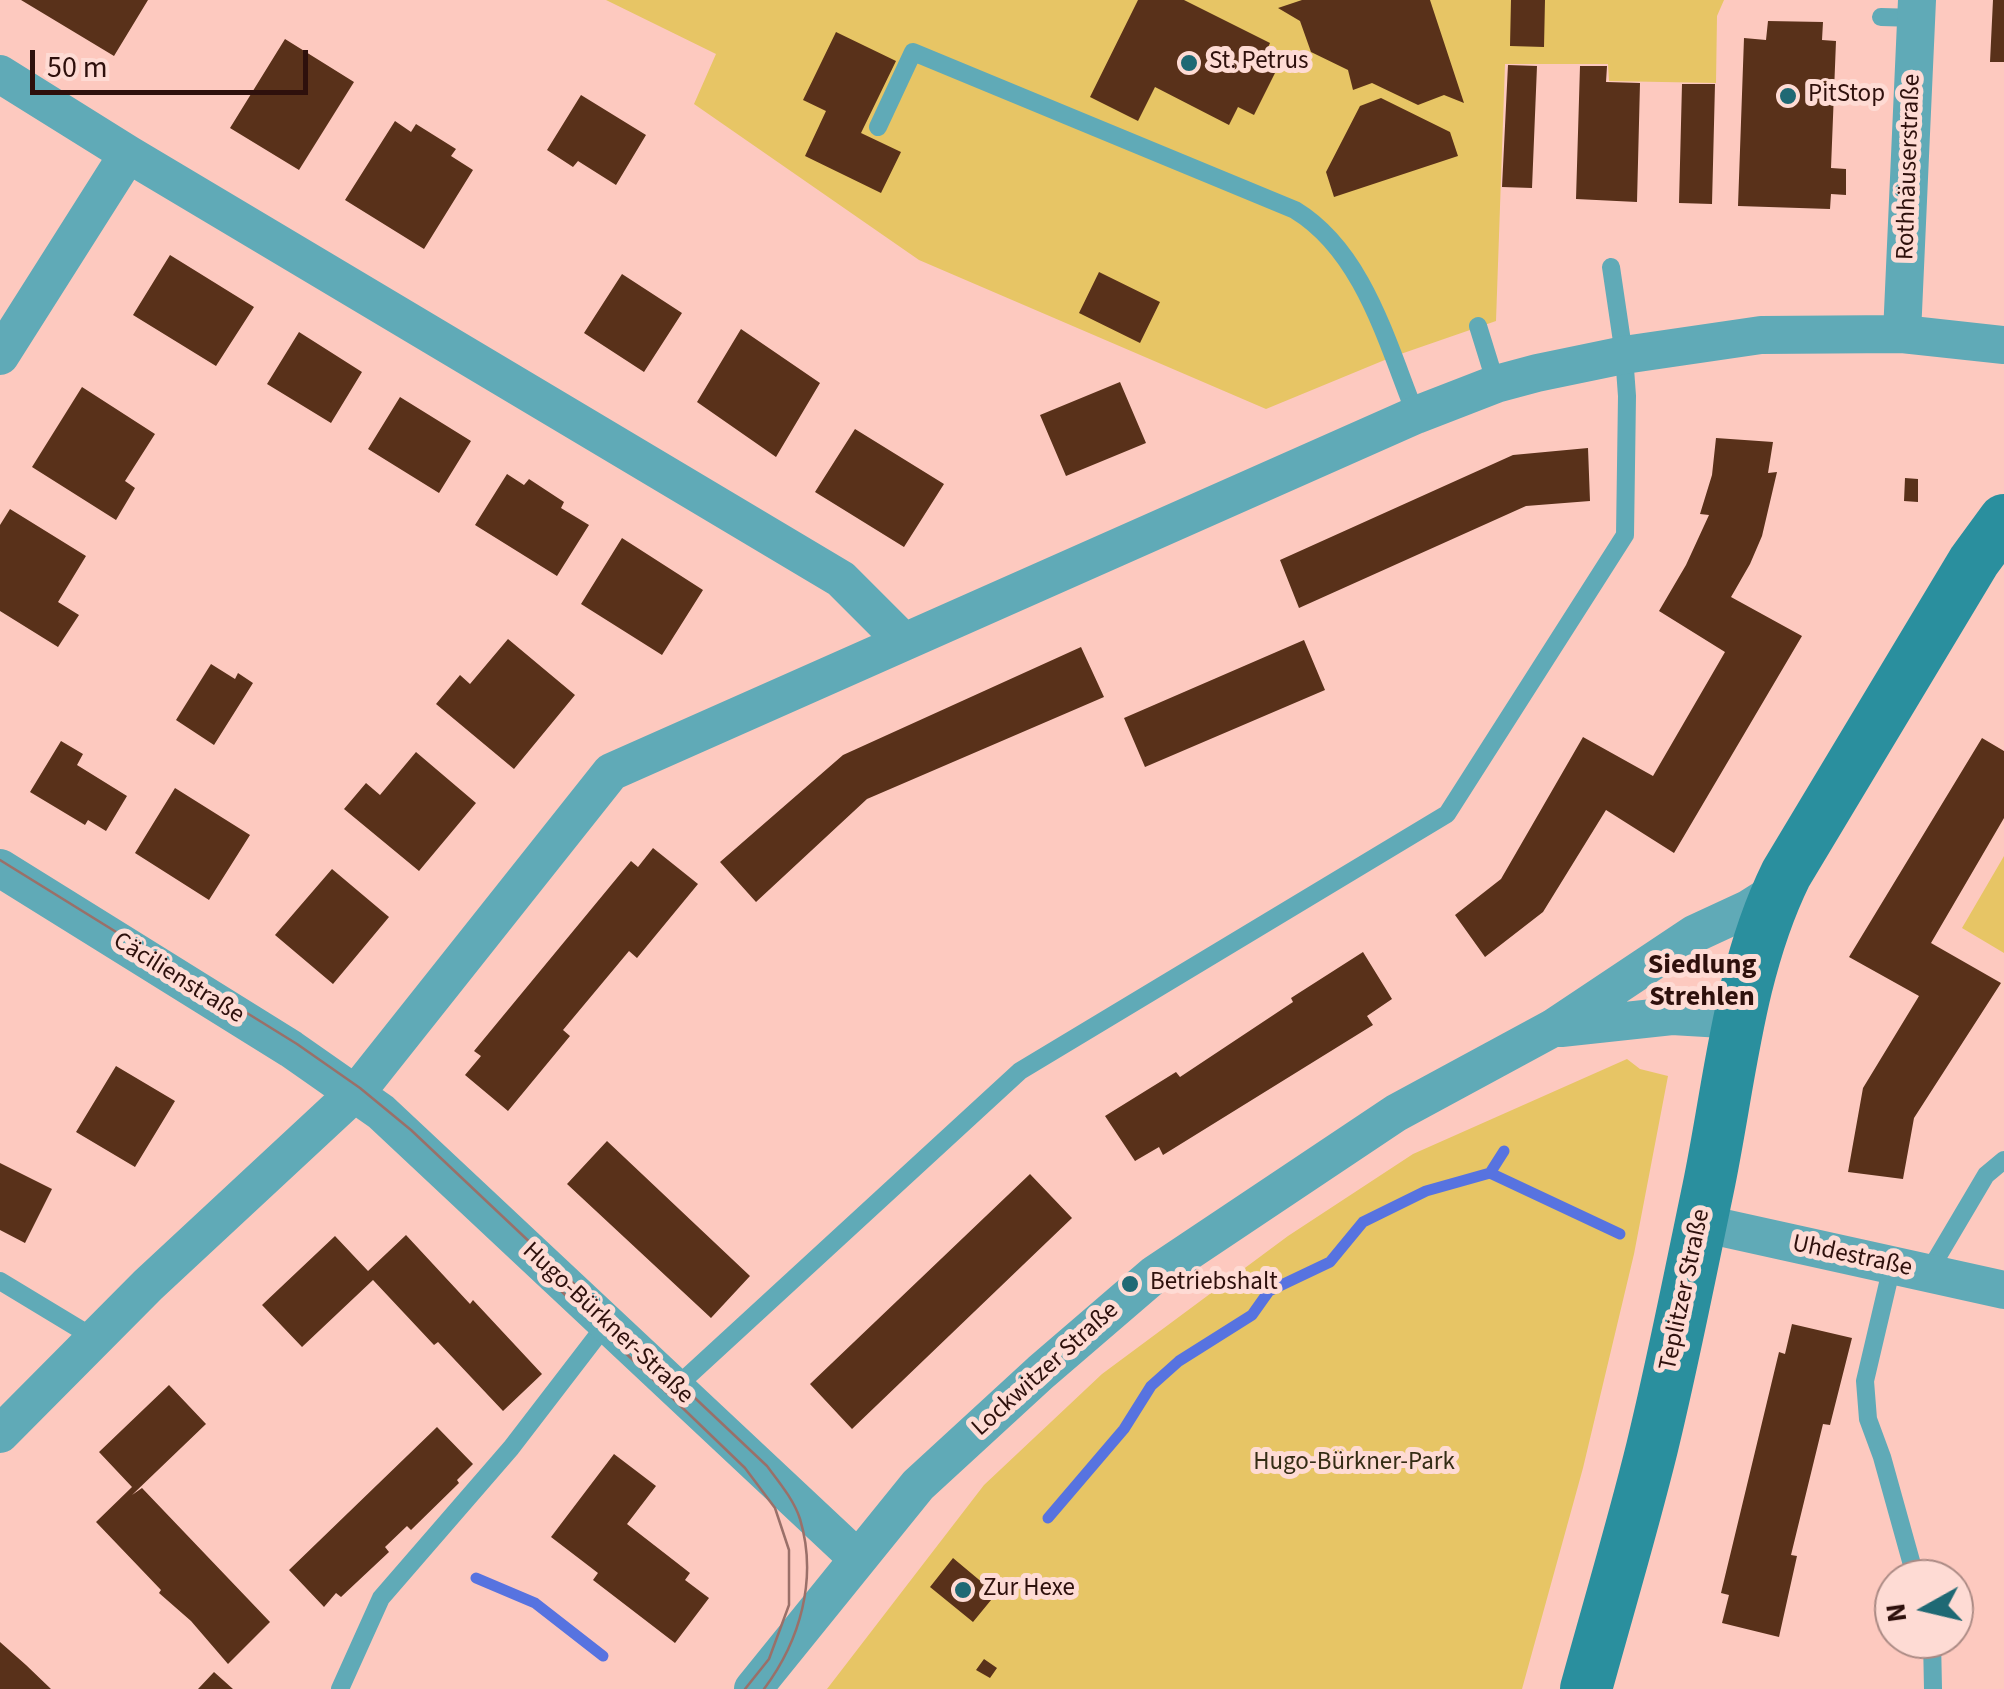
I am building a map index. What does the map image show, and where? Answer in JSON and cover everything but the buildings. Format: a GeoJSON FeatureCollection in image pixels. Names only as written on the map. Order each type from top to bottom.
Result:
{"type":"FeatureCollection","features":[{"type":"Feature","properties":{"kind":"main road","name":"Teplitzer Straße"},"geometry":{"type":"LineString","coordinates":[[1586,1689],[1652,1447],[1754,954],[1778,890],[1974,561],[2004,520]]}},
{"type":"Feature","properties":{"kind":"street","name":"Rothhäuserstraße"},"geometry":{"type":"LineString","coordinates":[[1902,334],[1905,12]]}},
{"type":"Feature","properties":{"kind":"street"},"geometry":{"type":"LineString","coordinates":[[0,74],[841,579],[902,641]]}},
{"type":"Feature","properties":{"kind":"street"},"geometry":{"type":"LineString","coordinates":[[0,356],[128,154]]}},
{"type":"Feature","properties":{"kind":"street"},"geometry":{"type":"LineString","coordinates":[[0,1434],[148,1286],[355,1093],[611,772],[1416,415],[1496,384],[1624,355],[1761,335],[1902,334],[2004,345]]}},
{"type":"Feature","properties":{"kind":"street","name":"Cäcilienstraße"},"geometry":{"type":"LineString","coordinates":[[0,868],[355,1093]]}},
{"type":"Feature","properties":{"kind":"street","name":"Lockwitzer Straße"},"geometry":{"type":"LineString","coordinates":[[753,1689],[918,1485],[1154,1274],[1396,1113],[1553,1028],[1694,934],[1778,890]]}},
{"type":"Feature","properties":{"kind":"street"},"geometry":{"type":"LineString","coordinates":[[1553,1028],[1672,1016],[1740,1020]]}},
{"type":"Feature","properties":{"kind":"street","name":"Hugo-Bürkner-Straße"},"geometry":{"type":"LineString","coordinates":[[355,1093],[406,1136],[857,1558]]}},
{"type":"Feature","properties":{"kind":"street","name":"Uhdestraße"},"geometry":{"type":"LineString","coordinates":[[1700,1223],[2004,1290]]}},
{"type":"Feature","properties":{"kind":"lane"},"geometry":{"type":"LineString","coordinates":[[878,127],[914,52],[1295,210],[1314,221],[1356,272],[1416,415]]}},
{"type":"Feature","properties":{"kind":"lane"},"geometry":{"type":"LineString","coordinates":[[675,1388],[1020,1071],[1447,814],[1625,535],[1627,396],[1611,267]]}},
{"type":"Feature","properties":{"kind":"lane"},"geometry":{"type":"LineString","coordinates":[[1478,326],[1496,384]]}},
{"type":"Feature","properties":{"kind":"lane"},"geometry":{"type":"LineString","coordinates":[[1910,1559],[1868,1420],[1865,1381],[1910,1270],[1986,1175],[2004,1160]]}},
{"type":"Feature","properties":{"kind":"lane"},"geometry":{"type":"LineString","coordinates":[[0,1281],[97,1339]]}},
{"type":"Feature","properties":{"kind":"lane"},"geometry":{"type":"LineString","coordinates":[[340,1689],[381,1598],[511,1448],[607,1323]]}},
{"type":"Feature","properties":{"kind":"lane"},"geometry":{"type":"LineString","coordinates":[[1933,1659],[1934,1689]]}},
{"type":"Feature","properties":{"kind":"green space"},"geometry":{"type":"Polygon","coordinates":[[[606,0],[1724,0],[1717,16],[1716,83],[1609,81],[1608,64],[1505,64],[1496,321],[1392,357],[1266,409],[919,260],[694,104],[716,54],[606,0]]]}},
{"type":"Feature","properties":{"kind":"green space"},"geometry":{"type":"Polygon","coordinates":[[[2004,856],[2004,953],[1962,928],[2004,856]]]}},
{"type":"Feature","properties":{"kind":"green space","name":"Hugo-Bürkner-Park"},"geometry":{"type":"Polygon","coordinates":[[[1627,1059],[1640,1069],[1668,1076],[1634,1254],[1583,1468],[1522,1689],[827,1689],[984,1485],[1102,1374],[1288,1236],[1413,1154],[1627,1059]]]}},
{"type":"Feature","properties":{"kind":"waterway"},"geometry":{"type":"LineString","coordinates":[[1048,1518],[1124,1429],[1151,1386],[1179,1361],[1252,1315],[1269,1291],[1330,1262],[1363,1222],[1426,1191],[1490,1173],[1504,1151]]}},
{"type":"Feature","properties":{"kind":"waterway"},"geometry":{"type":"LineString","coordinates":[[1490,1173],[1620,1234]]}},
{"type":"Feature","properties":{"kind":"waterway"},"geometry":{"type":"LineString","coordinates":[[476,1578],[535,1603],[603,1656]]}},
{"type":"Feature","properties":{"kind":"tram line"},"geometry":{"type":"LineString","coordinates":[[0,860],[297,1044],[360,1088],[411,1130],[767,1466],[800,1519],[807,1564],[796,1630],[764,1689]]}},
{"type":"Feature","properties":{"kind":"tram line"},"geometry":{"type":"LineString","coordinates":[[557,1287],[745,1468],[775,1508],[789,1550],[789,1605],[769,1659],[745,1689]]}},
{"type":"Feature","properties":{"kind":"place","name":"St. Petrus"},"geometry":{"type":"Point","coordinates":[1189,63]}},
{"type":"Feature","properties":{"kind":"place","name":"PitStop"},"geometry":{"type":"Point","coordinates":[1788,96]}},
{"type":"Feature","properties":{"kind":"place","name":"Betriebshalt"},"geometry":{"type":"Point","coordinates":[1130,1284]}},
{"type":"Feature","properties":{"kind":"place","name":"Zur Hexe"},"geometry":{"type":"Point","coordinates":[963,1590]}},
{"type":"Feature","properties":{"kind":"district","name":"Siedlung Strehlen"},"geometry":{"type":"Point","coordinates":[1702,983]}}]}
